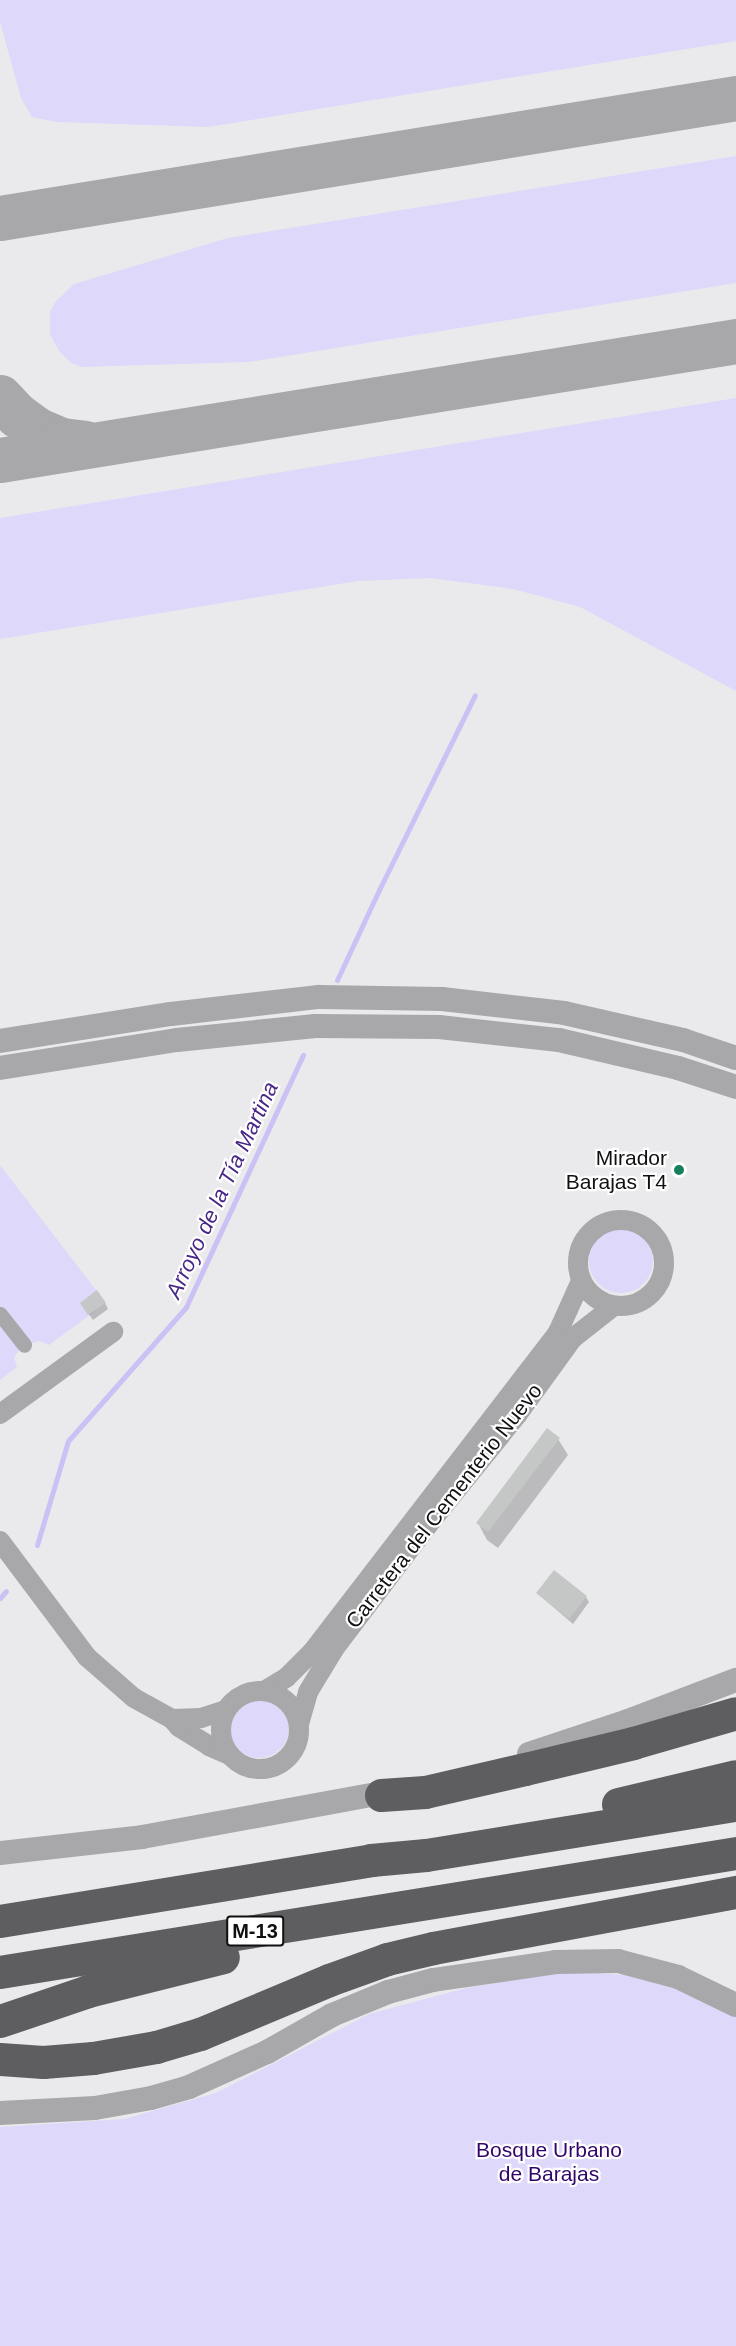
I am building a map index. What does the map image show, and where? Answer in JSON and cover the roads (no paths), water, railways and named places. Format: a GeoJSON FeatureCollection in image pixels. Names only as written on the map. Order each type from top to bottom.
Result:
{"type":"FeatureCollection","features":[{"type":"Feature","properties":{"kind":"highway"},"geometry":{"type":"LineString","coordinates":[[381,1795],[425,1792],[525,1769],[633,1743],[736,1713]]}},
{"type":"Feature","properties":{"kind":"highway"},"geometry":{"type":"LineString","coordinates":[[371,1860],[425,1843],[572,1814],[736,1776]]}},
{"type":"Feature","properties":{"kind":"highway","name":"M-13"},"geometry":{"type":"LineString","coordinates":[[0,1920],[371,1860],[426,1855],[736,1805]]}},
{"type":"Feature","properties":{"kind":"highway","name":"M-13"},"geometry":{"type":"LineString","coordinates":[[0,1972],[736,1852]]}},
{"type":"Feature","properties":{"kind":"highway"},"geometry":{"type":"LineString","coordinates":[[0,2021],[88,1991],[183,1965],[281,1944],[456,1912],[510,1890]]}},
{"type":"Feature","properties":{"kind":"highway"},"geometry":{"type":"LineString","coordinates":[[0,2059],[43,2062],[93,2058],[156,2047],[200,2034],[329,1980],[387,1959],[433,1948],[736,1892]]}},
{"type":"Feature","properties":{"kind":"street"},"geometry":{"type":"LineString","coordinates":[[0,1041],[171,1014],[319,998],[442,999],[564,1012],[683,1040],[736,1058]]}},
{"type":"Feature","properties":{"kind":"street"},"geometry":{"type":"LineString","coordinates":[[0,1068],[177,1040],[315,1026],[439,1027],[559,1040],[678,1068],[736,1087]]}},
{"type":"Feature","properties":{"kind":"street"},"geometry":{"type":"LineString","coordinates":[[621,1220],[635,1222],[648,1229],[658,1239],[663,1252],[664,1266],[661,1280],[653,1292],[642,1301],[628,1306],[614,1306],[601,1301],[589,1292],[581,1281],[578,1267],[579,1252],[585,1239],[594,1229],[607,1222],[621,1220]]}},
{"type":"Feature","properties":{"kind":"street","name":"Carretera del Cementerio Nuevo"},"geometry":{"type":"LineString","coordinates":[[264,1691],[286,1678],[316,1647],[558,1332],[581,1281]]}},
{"type":"Feature","properties":{"kind":"street","name":"Carretera del Cementerio Nuevo"},"geometry":{"type":"LineString","coordinates":[[299,1724],[308,1692],[334,1648],[428,1525],[517,1415],[573,1338],[614,1306]]}},
{"type":"Feature","properties":{"kind":"street"},"geometry":{"type":"LineString","coordinates":[[0,1314],[24,1345]]}},
{"type":"Feature","properties":{"kind":"street"},"geometry":{"type":"LineString","coordinates":[[0,1414],[113,1332]]}},
{"type":"Feature","properties":{"kind":"street"},"geometry":{"type":"LineString","coordinates":[[2,1548],[87,1657],[134,1698],[172,1719],[209,1746],[251,1768],[275,1766],[286,1760],[298,1740],[299,1724],[295,1712],[287,1702],[264,1691],[242,1695],[226,1710],[201,1718],[172,1719]]}},
{"type":"Feature","properties":{"kind":"street"},"geometry":{"type":"LineString","coordinates":[[0,1853],[142,1837],[381,1795],[512,1760],[627,1721],[736,1680]]}},
{"type":"Feature","properties":{"kind":"street"},"geometry":{"type":"LineString","coordinates":[[226,1710],[221,1732],[230,1755]]}},
{"type":"Feature","properties":{"kind":"street"},"geometry":{"type":"LineString","coordinates":[[0,2113],[95,2108],[151,2098],[189,2087],[267,2052],[332,2015],[388,1992],[433,1980],[556,1962],[618,1961],[678,1977],[736,2005]]}},
{"type":"Feature","properties":{"kind":"waterway","name":"Arroyo de la Tía Martina"},"geometry":{"type":"LineString","coordinates":[[337,980],[475,695]]}},
{"type":"Feature","properties":{"kind":"waterway","name":"Arroyo de la Tía Martina"},"geometry":{"type":"LineString","coordinates":[[37,1545],[68,1441],[186,1307],[303,1055]]}},
{"type":"Feature","properties":{"kind":"waterway","name":"Arroyo de la Tía Martina"},"geometry":{"type":"LineString","coordinates":[[0,1598],[6,1591]]}},
{"type":"Feature","properties":{"kind":"place","name":"Mirador Barajas T4"},"geometry":{"type":"Point","coordinates":[679,1170]}},
{"type":"Feature","properties":{"kind":"park label","name":"Bosque Urbano de Barajas"},"geometry":{"type":"Point","coordinates":[549,2162]}}]}
